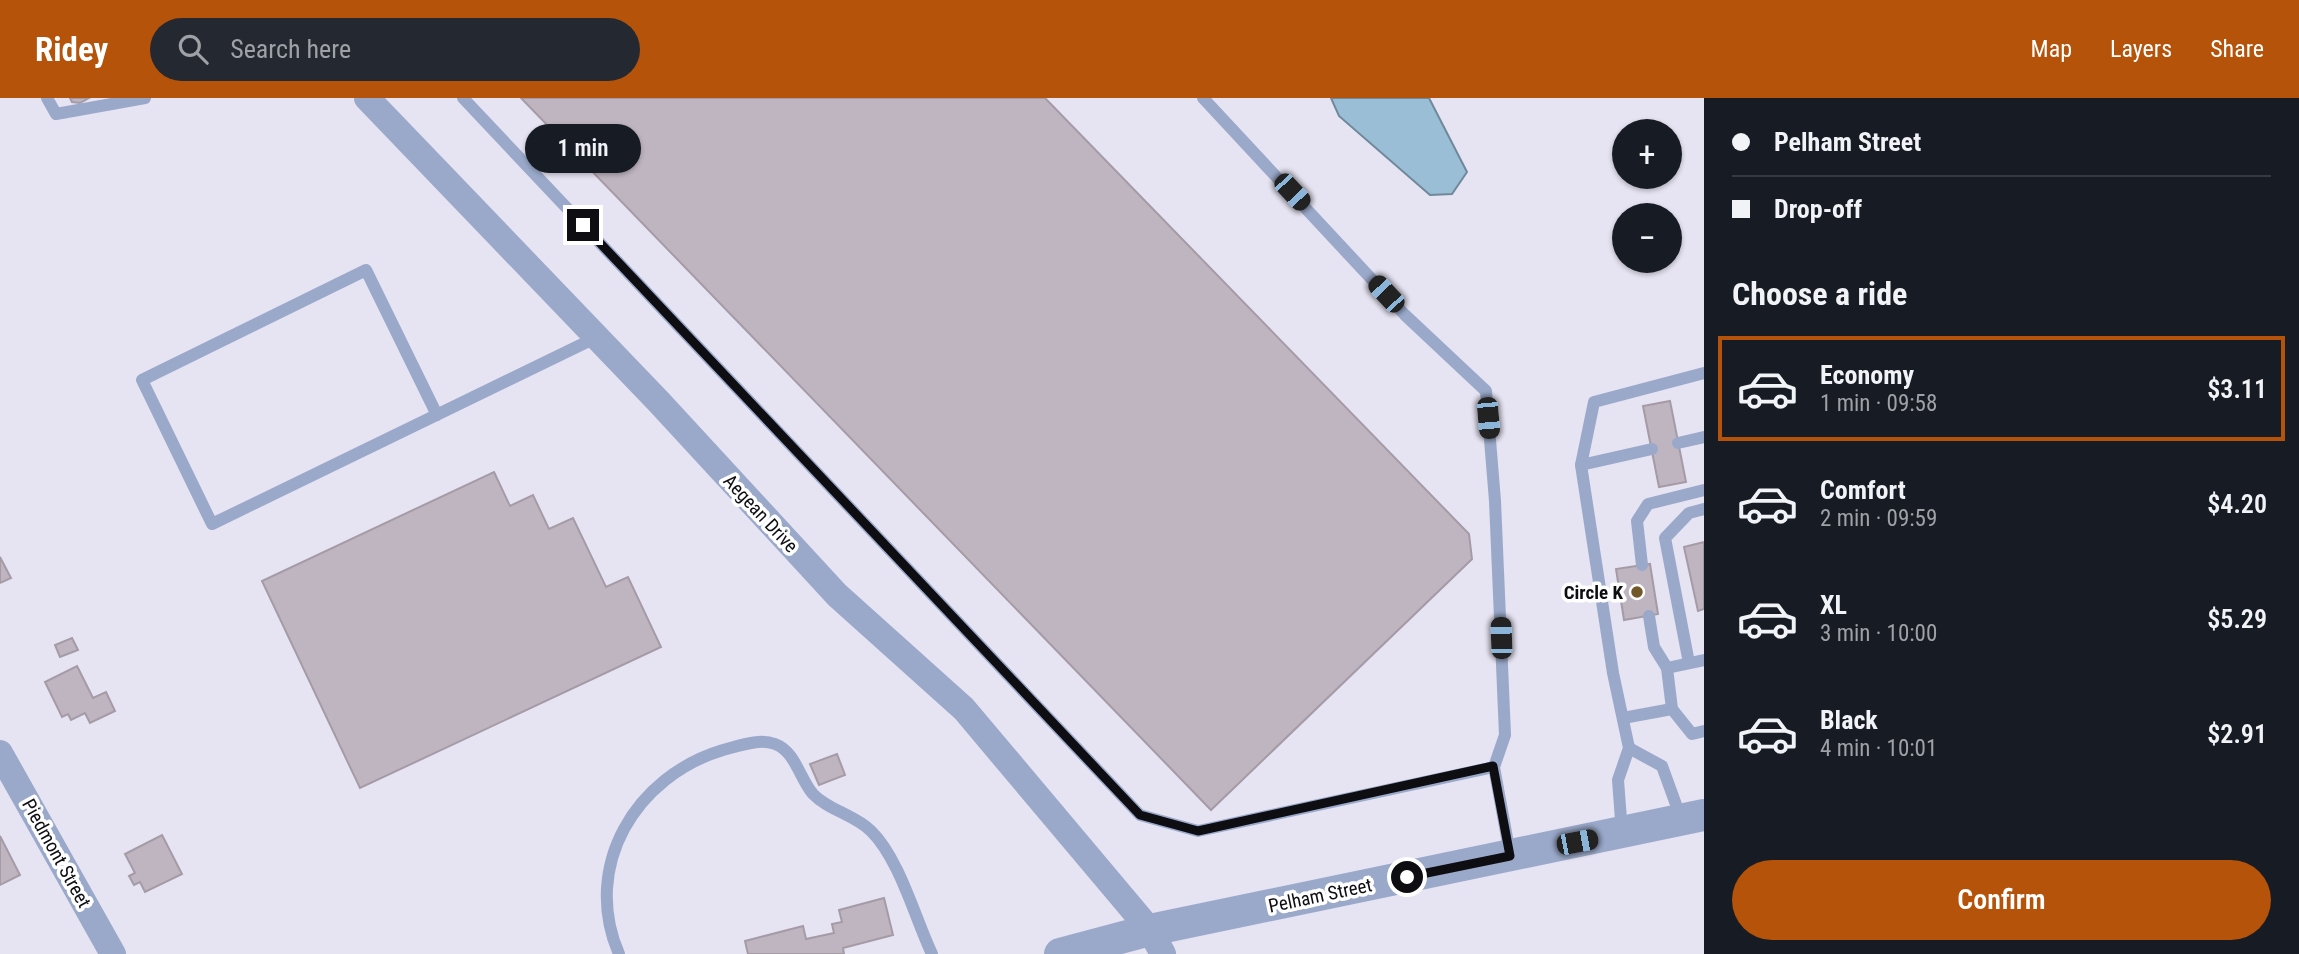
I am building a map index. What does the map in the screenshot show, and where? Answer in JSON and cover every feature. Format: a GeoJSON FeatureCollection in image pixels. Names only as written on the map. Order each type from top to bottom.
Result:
{"type":"FeatureCollection","features":[{"type":"Feature","properties":{"kind":"street","name":"Aegean Drive"},"geometry":{"type":"LineString","coordinates":[[367,98],[837,595],[964,709],[1156,942]]}},
{"type":"Feature","properties":{"kind":"street","name":"Piedmont Street"},"geometry":{"type":"LineString","coordinates":[[0,753],[113,954]]}},
{"type":"Feature","properties":{"kind":"street","name":"Pelham Street"},"geometry":{"type":"LineString","coordinates":[[1060,954],[1156,942],[1510,856],[1693,818]]}},
{"type":"Feature","properties":{"kind":"lane"},"geometry":{"type":"LineString","coordinates":[[47,98],[56,114],[145,98]]}},
{"type":"Feature","properties":{"kind":"lane"},"geometry":{"type":"LineString","coordinates":[[463,98],[1140,815],[1198,831],[1493,766]]}},
{"type":"Feature","properties":{"kind":"lane"},"geometry":{"type":"LineString","coordinates":[[1203,98],[1405,315],[1486,391],[1495,501],[1505,735],[1493,766],[1510,856]]}},
{"type":"Feature","properties":{"kind":"lane"},"geometry":{"type":"LineString","coordinates":[[437,415],[366,270],[142,380],[212,524],[437,415],[595,338]]}},
{"type":"Feature","properties":{"kind":"lane"},"geometry":{"type":"LineString","coordinates":[[1622,834],[1618,780],[1629,748],[1613,673],[1581,465],[1594,402],[1704,373]]}},
{"type":"Feature","properties":{"kind":"lane"},"geometry":{"type":"LineString","coordinates":[[1678,443],[1704,437]]}},
{"type":"Feature","properties":{"kind":"lane"},"geometry":{"type":"LineString","coordinates":[[1581,465],[1652,449]]}},
{"type":"Feature","properties":{"kind":"lane"},"geometry":{"type":"LineString","coordinates":[[1642,565],[1637,521],[1648,504],[1704,490]]}},
{"type":"Feature","properties":{"kind":"lane"},"geometry":{"type":"LineString","coordinates":[[1689,663],[1665,538],[1689,513],[1704,509]]}},
{"type":"Feature","properties":{"kind":"lane"},"geometry":{"type":"LineString","coordinates":[[1649,616],[1654,647],[1667,668],[1672,709],[1692,734],[1704,731]]}},
{"type":"Feature","properties":{"kind":"lane"},"geometry":{"type":"LineString","coordinates":[[1667,668],[1704,660]]}},
{"type":"Feature","properties":{"kind":"lane"},"geometry":{"type":"LineString","coordinates":[[1623,718],[1672,709]]}},
{"type":"Feature","properties":{"kind":"lane"},"geometry":{"type":"LineString","coordinates":[[619,954],[609,911],[609,878],[615,843],[634,812],[652,789],[673,771],[705,756],[759,742],[775,744],[787,752],[814,796],[870,830],[886,850],[932,954]]}},
{"type":"Feature","properties":{"kind":"lane"},"geometry":{"type":"LineString","coordinates":[[1629,748],[1662,766],[1693,818]]}},
{"type":"Feature","properties":{"kind":"water"},"geometry":{"type":"Polygon","coordinates":[[[1331,98],[1429,98],[1467,172],[1452,194],[1430,195],[1339,116],[1331,98]]]}},
{"type":"Feature","properties":{"kind":"building"},"geometry":{"type":"Polygon","coordinates":[[[70,98],[89,98],[80,103],[72,102],[70,98]]]}},
{"type":"Feature","properties":{"kind":"building"},"geometry":{"type":"Polygon","coordinates":[[[521,98],[1045,98],[1469,534],[1472,559],[1211,810],[521,98]]]}},
{"type":"Feature","properties":{"kind":"building"},"geometry":{"type":"Polygon","coordinates":[[[1670,401],[1686,482],[1659,487],[1643,406],[1670,401]]]}},
{"type":"Feature","properties":{"kind":"building"},"geometry":{"type":"Polygon","coordinates":[[[494,472],[510,506],[533,495],[549,529],[573,518],[606,587],[628,577],[661,647],[360,788],[262,581],[494,472]]]}},
{"type":"Feature","properties":{"kind":"building"},"geometry":{"type":"Polygon","coordinates":[[[1704,542],[1704,609],[1698,611],[1684,547],[1704,542]]]}},
{"type":"Feature","properties":{"kind":"building"},"geometry":{"type":"Polygon","coordinates":[[[0,557],[11,578],[0,583],[0,557]]]}},
{"type":"Feature","properties":{"kind":"building","name":"Circle K"},"geometry":{"type":"Polygon","coordinates":[[[1650,564],[1658,614],[1624,620],[1616,569],[1650,564]]]}},
{"type":"Feature","properties":{"kind":"building"},"geometry":{"type":"Polygon","coordinates":[[[72,638],[78,650],[60,657],[55,645],[72,638]]]}},
{"type":"Feature","properties":{"kind":"building"},"geometry":{"type":"Polygon","coordinates":[[[77,666],[93,698],[106,692],[115,711],[90,723],[85,713],[71,720],[68,714],[62,717],[45,682],[77,666]]]}},
{"type":"Feature","properties":{"kind":"building"},"geometry":{"type":"Polygon","coordinates":[[[837,754],[845,775],[819,785],[810,764],[837,754]]]}},
{"type":"Feature","properties":{"kind":"building"},"geometry":{"type":"Polygon","coordinates":[[[162,835],[182,874],[145,892],[140,882],[134,885],[129,876],[135,873],[125,854],[162,835]]]}},
{"type":"Feature","properties":{"kind":"building"},"geometry":{"type":"Polygon","coordinates":[[[0,836],[20,875],[0,885],[0,836]]]}},
{"type":"Feature","properties":{"kind":"building"},"geometry":{"type":"Polygon","coordinates":[[[884,898],[893,935],[843,948],[844,954],[748,954],[745,941],[803,926],[806,939],[834,933],[832,924],[842,922],[839,910],[884,898]]]}},
{"type":"Feature","properties":{"kind":"place","name":"Circle K"},"geometry":{"type":"Point","coordinates":[1637,592]}},
{"type":"Feature","properties":{"kind":"route"},"geometry":{"type":"LineString","coordinates":[[583,225],[1140,815],[1198,831],[1493,766],[1510,856],[1407,877]]}}]}
